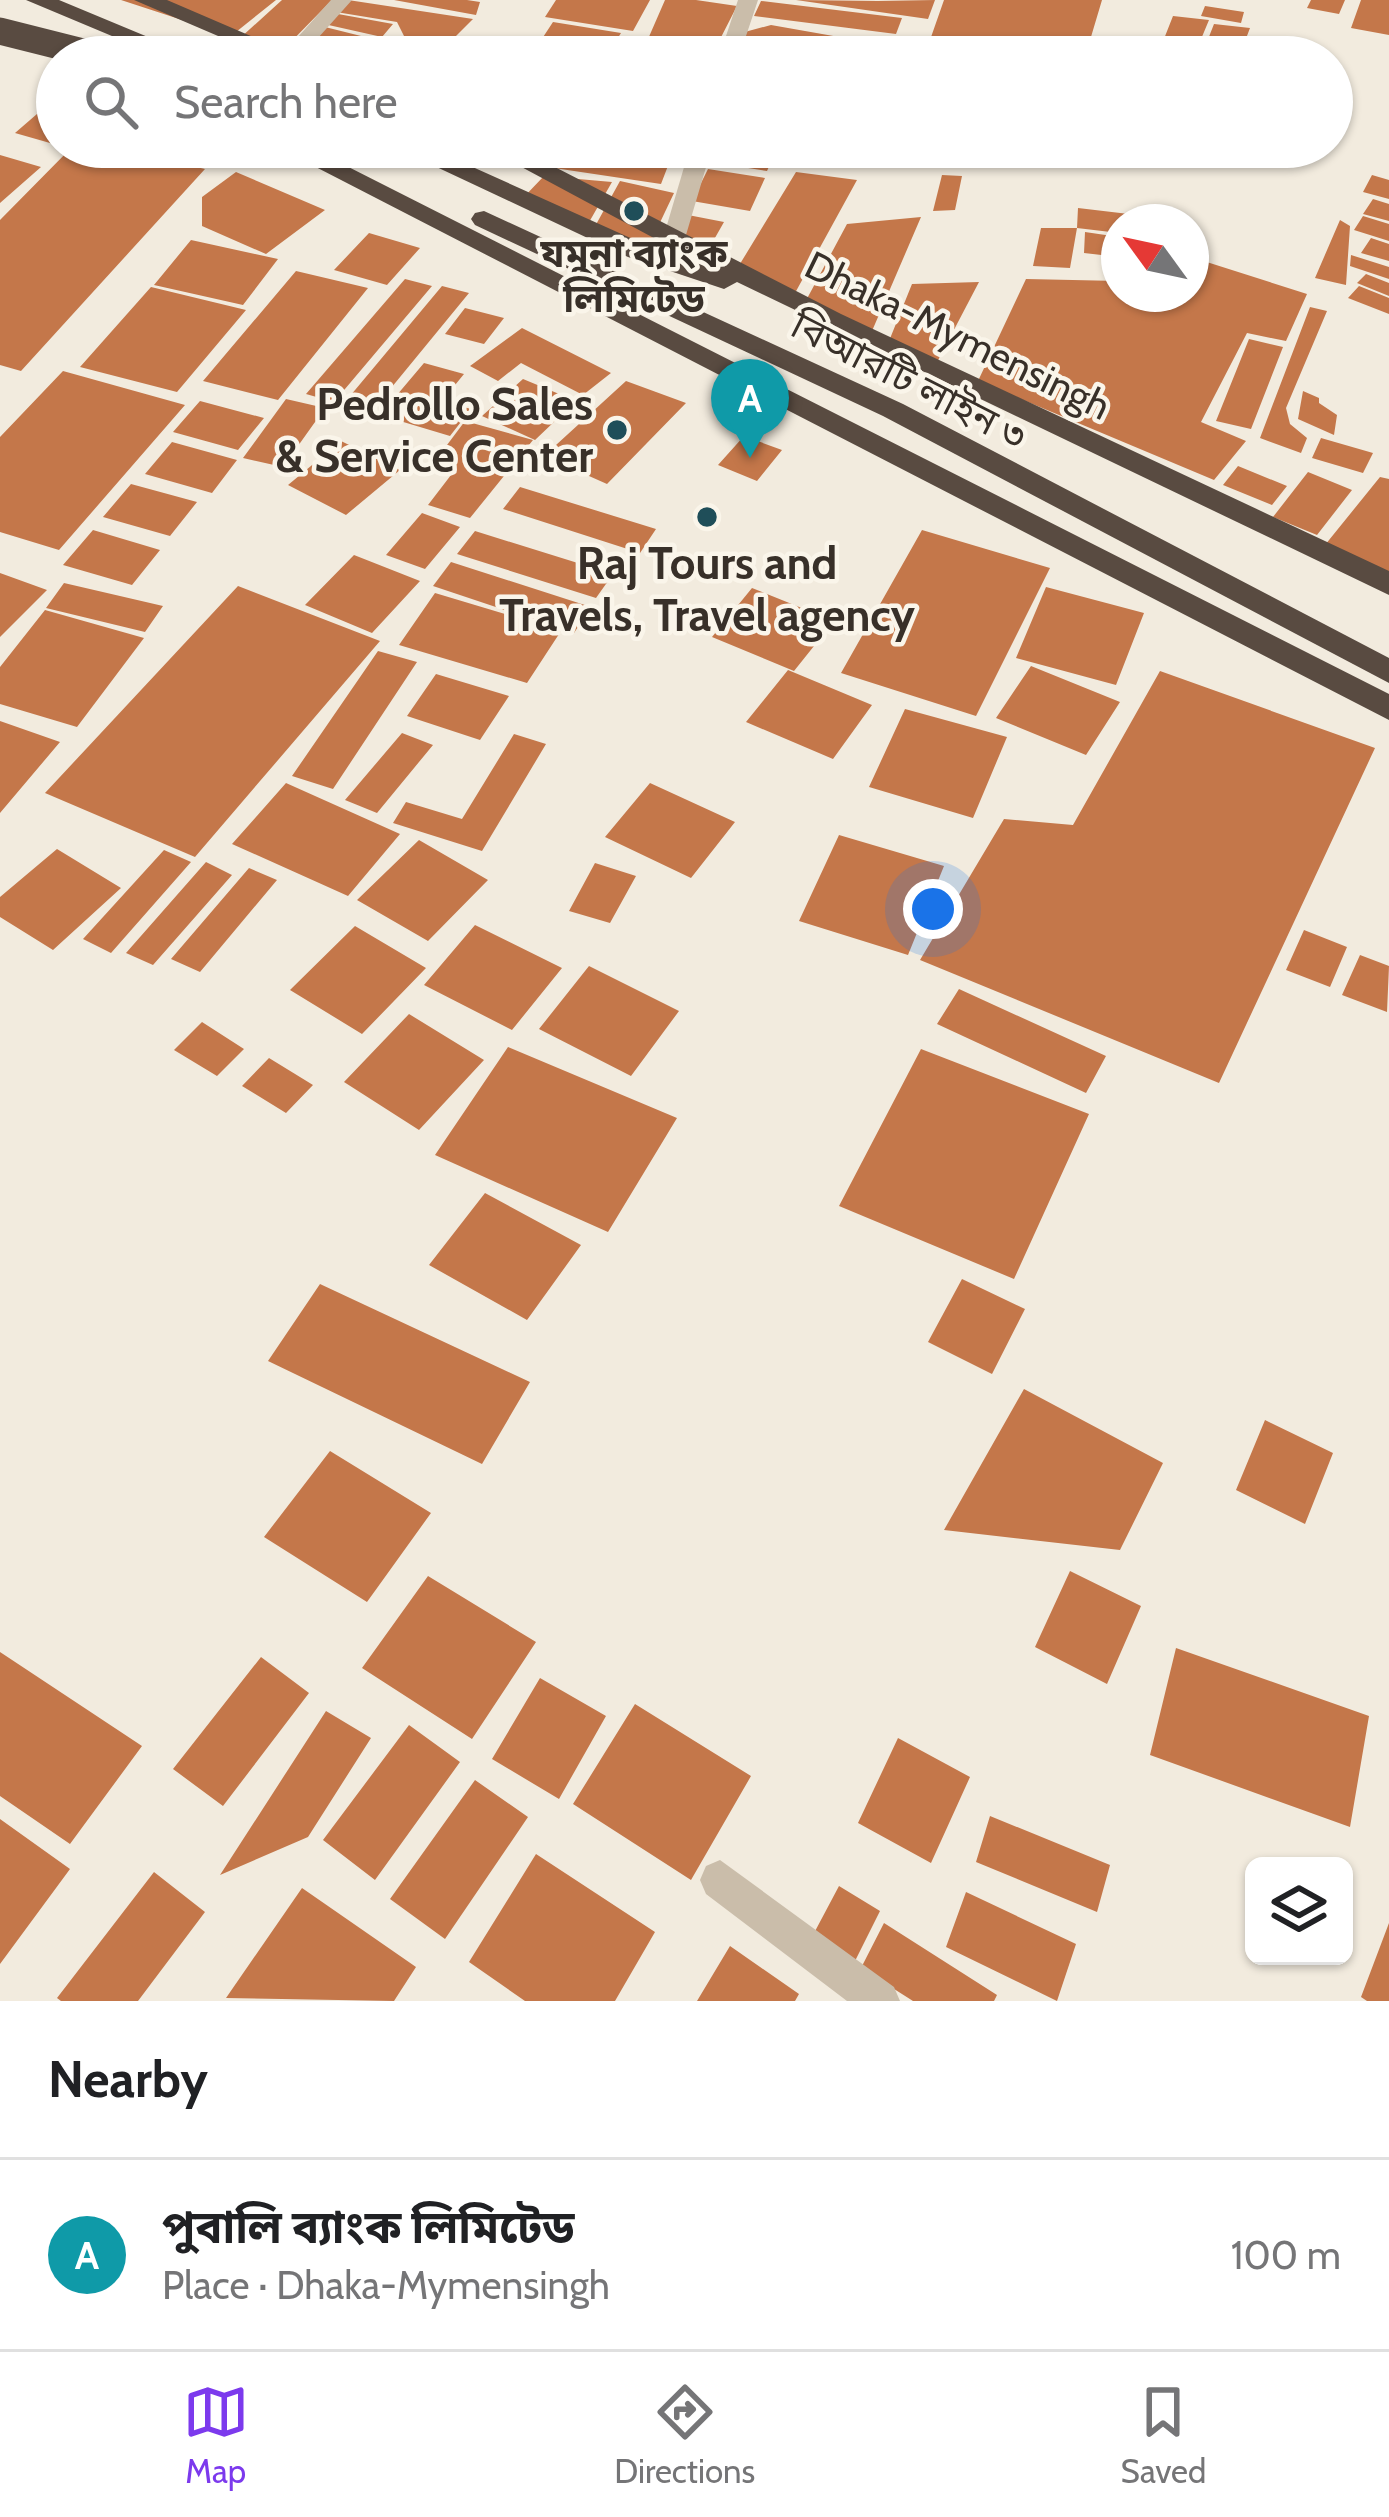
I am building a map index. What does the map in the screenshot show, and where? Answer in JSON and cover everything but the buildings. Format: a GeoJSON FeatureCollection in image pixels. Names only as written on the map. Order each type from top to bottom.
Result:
{"type":"FeatureCollection","features":[{"type":"Feature","properties":{"kind":"highway"},"geometry":{"type":"LineString","coordinates":[[38,0],[130,36]]}},
{"type":"Feature","properties":{"kind":"highway"},"geometry":{"type":"LineString","coordinates":[[146,0],[236,36]]}},
{"type":"Feature","properties":{"kind":"highway"},"geometry":{"type":"LineString","coordinates":[[0,28],[36,39]]}},
{"type":"Feature","properties":{"kind":"highway"},"geometry":{"type":"LineString","coordinates":[[0,28],[36,38]]}},
{"type":"Feature","properties":{"kind":"highway"},"geometry":{"type":"LineString","coordinates":[[331,168],[1389,708]]}},
{"type":"Feature","properties":{"kind":"highway","name":"বিআরটি লাইন ৩"},"geometry":{"type":"LineString","coordinates":[[373,168],[893,410],[1385,670]]}},
{"type":"Feature","properties":{"kind":"highway","name":"বিআরটি লাইন ৩"},"geometry":{"type":"LineString","coordinates":[[454,168],[638,251],[832,320]]}},
{"type":"Feature","properties":{"kind":"highway","name":"Dhaka-Mymensingh"},"geometry":{"type":"LineString","coordinates":[[539,168],[832,320],[1389,584]]}},
{"type":"Feature","properties":{"kind":"street"},"geometry":{"type":"LineString","coordinates":[[309,36],[342,0]]}},
{"type":"Feature","properties":{"kind":"street"},"geometry":{"type":"LineString","coordinates":[[736,36],[748,0]]}},
{"type":"Feature","properties":{"kind":"street"},"geometry":{"type":"LineString","coordinates":[[675,235],[695,168]]}},
{"type":"Feature","properties":{"kind":"street"},"geometry":{"type":"LineString","coordinates":[[720,1880],[880,2001]]}},
{"type":"Feature","properties":{"kind":"place","name":"যমুনা ব্যাংক লিমিটেড"},"geometry":{"type":"Point","coordinates":[634,211]}},
{"type":"Feature","properties":{"kind":"place","name":"Pedrollo Sales & Service Center"},"geometry":{"type":"Point","coordinates":[617,430]}},
{"type":"Feature","properties":{"kind":"place","name":"পুবালি ব্যাংক লিমিটেড"},"geometry":{"type":"Point","coordinates":[750,458]}},
{"type":"Feature","properties":{"kind":"place","name":"Raj Tours and Travels, Travel agency"},"geometry":{"type":"Point","coordinates":[707,517]}}]}
